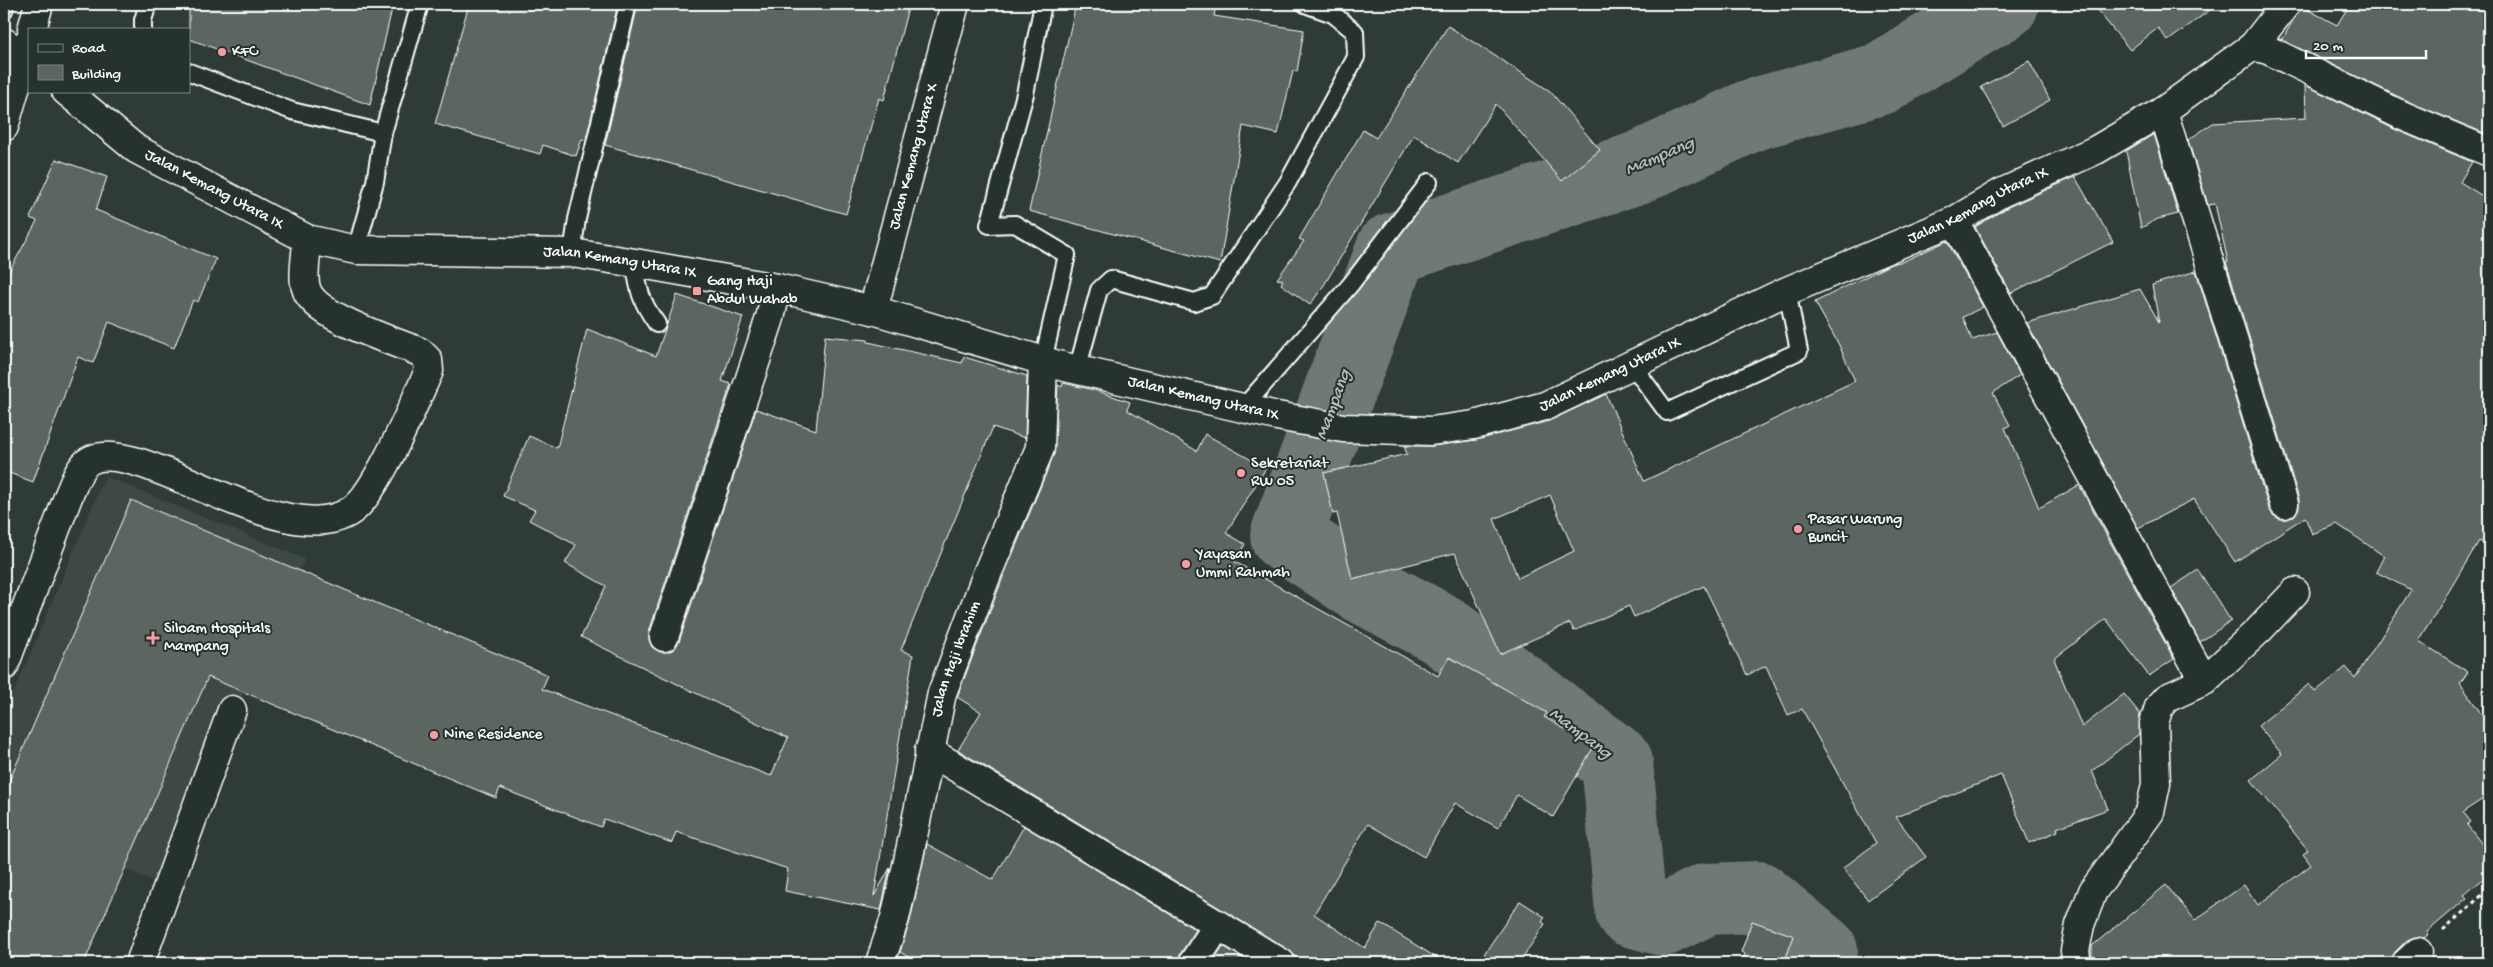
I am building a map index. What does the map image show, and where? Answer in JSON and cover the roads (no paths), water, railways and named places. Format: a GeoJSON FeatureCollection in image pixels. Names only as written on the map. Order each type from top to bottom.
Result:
{"type":"FeatureCollection","features":[{"type":"Feature","properties":{"kind":"street"},"geometry":{"type":"LineString","coordinates":[[32,28],[39,4]]}},
{"type":"Feature","properties":{"kind":"street","name":"Jalan Kemang Utara X"},"geometry":{"type":"LineString","coordinates":[[873,310],[955,4]]}},
{"type":"Feature","properties":{"kind":"street","name":"Jalan Kemang Utara IX"},"geometry":{"type":"LineString","coordinates":[[67,92],[136,149],[307,238],[356,250],[572,253],[635,263],[777,288],[873,310],[1043,361],[1277,416],[1343,428],[1431,431],[1474,425],[1545,406],[1633,366],[1787,291],[1954,222],[2001,193],[2096,150],[2163,111],[2253,46],[2286,4]]}},
{"type":"Feature","properties":{"kind":"street"},"geometry":{"type":"LineString","coordinates":[[2253,46],[2268,50],[2401,115],[2489,152]]}},
{"type":"Feature","properties":{"kind":"street"},"geometry":{"type":"LineString","coordinates":[[4,127],[21,50]]}},
{"type":"Feature","properties":{"kind":"street"},"geometry":{"type":"LineString","coordinates":[[2163,111],[2284,504]]}},
{"type":"Feature","properties":{"kind":"street"},"geometry":{"type":"LineString","coordinates":[[1954,222],[2204,681]]}},
{"type":"Feature","properties":{"kind":"street"},"geometry":{"type":"LineString","coordinates":[[4,666],[68,497],[81,471],[89,461],[109,455],[141,464],[286,518],[321,521],[337,518],[351,511],[362,502],[389,454],[429,372],[428,360],[420,352],[331,316],[318,306],[306,289],[307,238]]}},
{"type":"Feature","properties":{"kind":"street"},"geometry":{"type":"LineString","coordinates":[[664,637],[770,318],[777,288]]}},
{"type":"Feature","properties":{"kind":"street","name":"Jalan Haji Ibrahim"},"geometry":{"type":"LineString","coordinates":[[890,960],[929,751],[942,693],[987,574],[1040,448],[1043,361]]}},
{"type":"Feature","properties":{"kind":"street"},"geometry":{"type":"LineString","coordinates":[[2077,963],[2075,951],[2080,925],[2093,891],[2150,812],[2156,784],[2154,722],[2159,707],[2167,698],[2204,681],[2259,630],[2295,592]]}},
{"type":"Feature","properties":{"kind":"street"},"geometry":{"type":"LineString","coordinates":[[140,963],[232,710]]}},
{"type":"Feature","properties":{"kind":"street"},"geometry":{"type":"LineString","coordinates":[[929,751],[1281,963]]}},
{"type":"Feature","properties":{"kind":"street"},"geometry":{"type":"LineString","coordinates":[[1193,963],[1218,925]]}},
{"type":"Feature","properties":{"kind":"lane"},"geometry":{"type":"LineString","coordinates":[[4,10],[6,4]]}},
{"type":"Feature","properties":{"kind":"lane"},"geometry":{"type":"LineString","coordinates":[[142,28],[142,20],[148,4]]}},
{"type":"Feature","properties":{"kind":"lane"},"geometry":{"type":"LineString","coordinates":[[356,250],[375,182],[384,133],[420,4]]}},
{"type":"Feature","properties":{"kind":"lane"},"geometry":{"type":"LineString","coordinates":[[572,253],[577,219],[628,4]]}},
{"type":"Feature","properties":{"kind":"lane"},"geometry":{"type":"LineString","coordinates":[[1043,361],[1067,255],[1015,224],[989,225],[1025,94],[1044,4]]}},
{"type":"Feature","properties":{"kind":"lane"},"geometry":{"type":"LineString","coordinates":[[1078,370],[1099,290],[1111,279],[1194,302],[1212,296],[1288,182],[1356,57],[1355,32],[1333,14],[1305,4]]}},
{"type":"Feature","properties":{"kind":"lane"},"geometry":{"type":"LineString","coordinates":[[190,72],[292,111],[384,133]]}},
{"type":"Feature","properties":{"kind":"lane"},"geometry":{"type":"LineString","coordinates":[[1243,408],[1352,284],[1429,182]]}},
{"type":"Feature","properties":{"kind":"lane"},"geometry":{"type":"LineString","coordinates":[[635,263],[638,288],[644,307],[657,324]]}},
{"type":"Feature","properties":{"kind":"lane"},"geometry":{"type":"LineString","coordinates":[[1633,366],[1667,412],[1798,351],[1787,291]]}},
{"type":"Feature","properties":{"kind":"waterway","name":"Mampang"},"geometry":{"type":"LineString","coordinates":[[1821,963],[1822,951],[1757,897],[1707,899],[1664,920],[1631,911],[1617,762],[1442,630],[1362,587],[1286,536],[1392,249],[1640,167],[1752,115],[1880,79],[2003,4]]}},
{"type":"Feature","properties":{"kind":"place","name":"KFC"},"geometry":{"type":"Point","coordinates":[222,52]}},
{"type":"Feature","properties":{"kind":"place","name":"Gang Haji Abdul Wahab"},"geometry":{"type":"Point","coordinates":[697,291]}},
{"type":"Feature","properties":{"kind":"place","name":"Sekretariat RW 05"},"geometry":{"type":"Point","coordinates":[1241,473]}},
{"type":"Feature","properties":{"kind":"place","name":"Pasar Warung Buncit"},"geometry":{"type":"Point","coordinates":[1798,529]}},
{"type":"Feature","properties":{"kind":"place","name":"Yayasan Ummi Rahmah"},"geometry":{"type":"Point","coordinates":[1186,564]}},
{"type":"Feature","properties":{"kind":"place","name":"Siloam Hospitals Mampang"},"geometry":{"type":"Point","coordinates":[153,638]}},
{"type":"Feature","properties":{"kind":"place","name":"Nine Residence"},"geometry":{"type":"Point","coordinates":[434,735]}}]}
